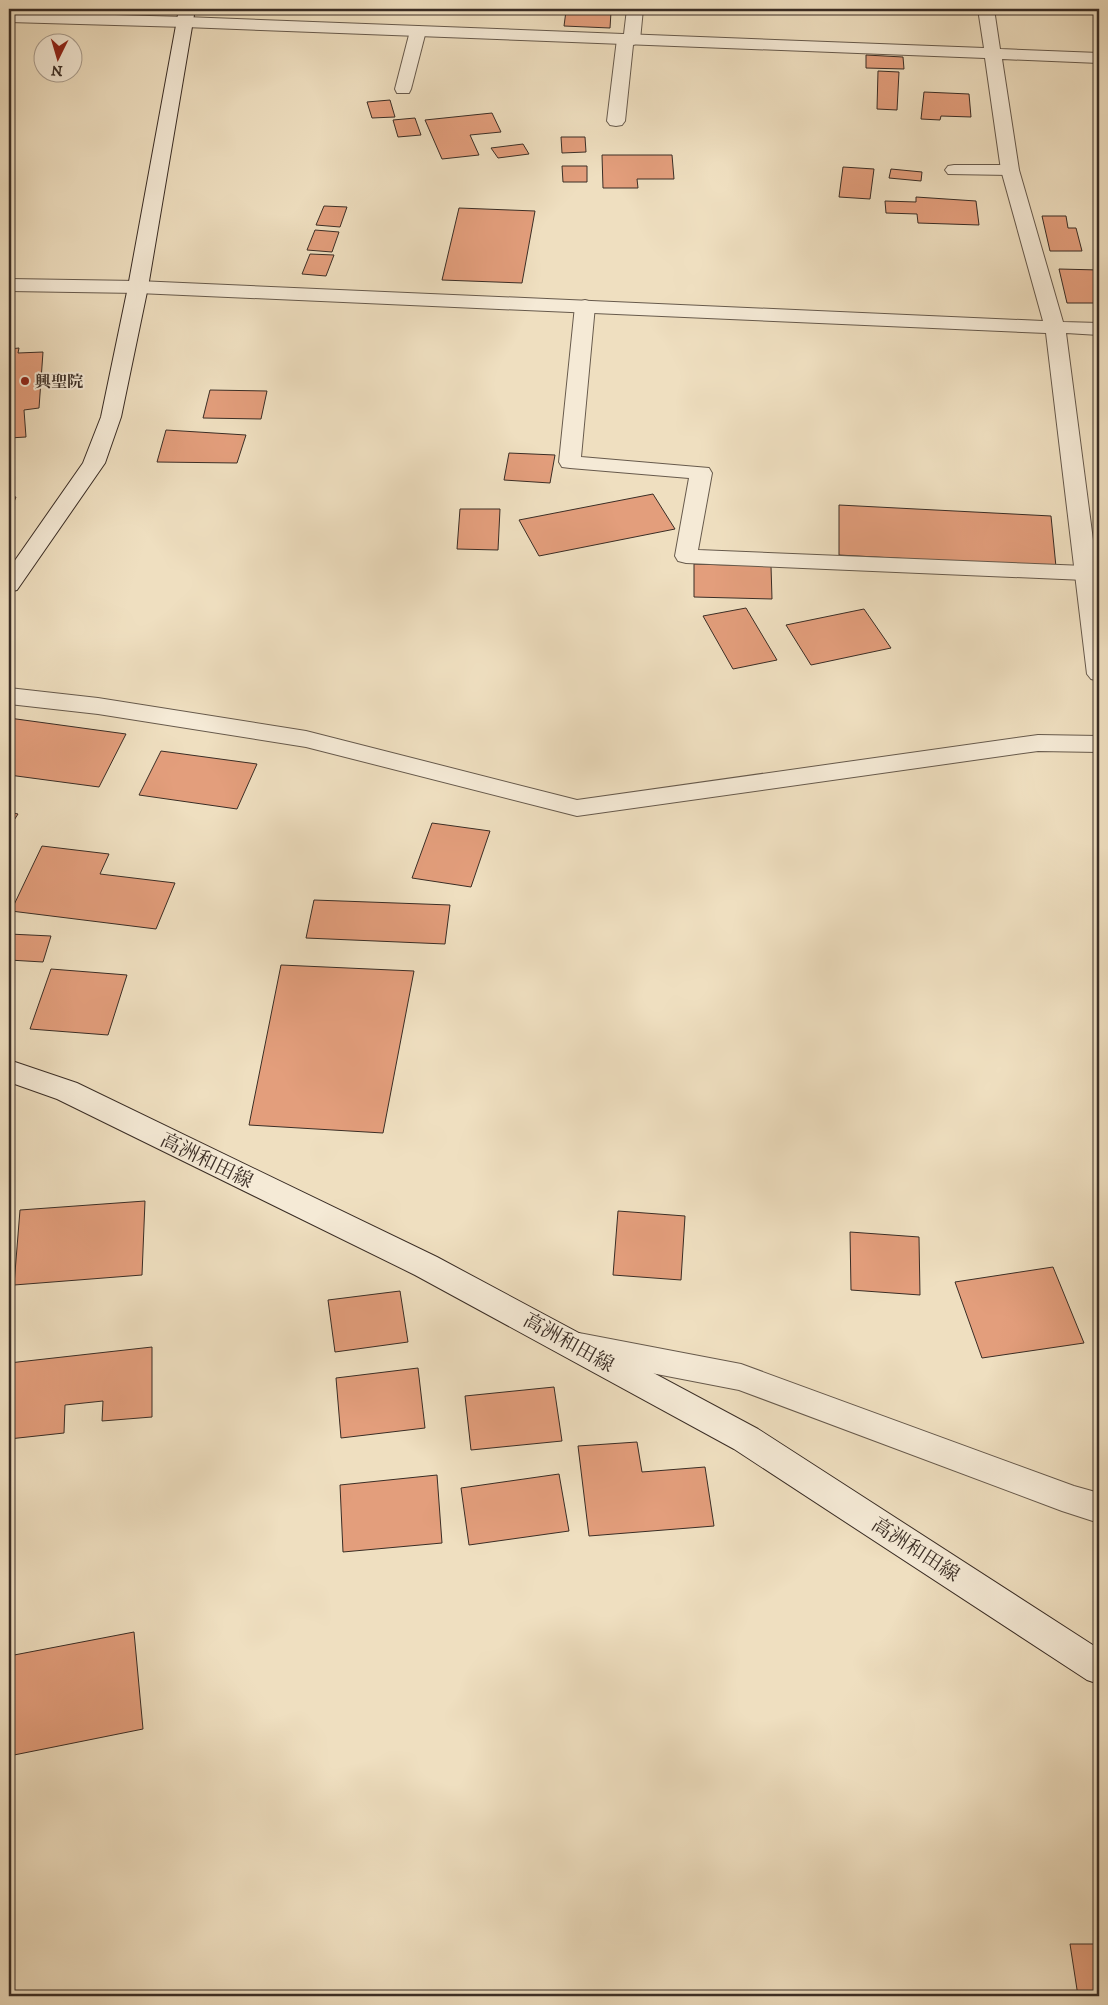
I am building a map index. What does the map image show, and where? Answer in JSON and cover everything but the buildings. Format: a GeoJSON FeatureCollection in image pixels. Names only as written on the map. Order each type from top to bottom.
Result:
{"type":"FeatureCollection","features":[{"type":"Feature","properties":{"kind":"street"},"geometry":{"type":"LineString","coordinates":[[616,121],[628,40],[635,9]]}},
{"type":"Feature","properties":{"kind":"street"},"geometry":{"type":"LineString","coordinates":[[986,9],[1010,170],[1055,327],[1099,674]]}},
{"type":"Feature","properties":{"kind":"street"},"geometry":{"type":"LineString","coordinates":[[9,18],[186,15],[418,31],[1099,58]]}},
{"type":"Feature","properties":{"kind":"street"},"geometry":{"type":"LineString","coordinates":[[9,585],[94,463],[111,417],[138,286],[186,15]]}},
{"type":"Feature","properties":{"kind":"street"},"geometry":{"type":"LineString","coordinates":[[403,89],[418,31]]}},
{"type":"Feature","properties":{"kind":"street"},"geometry":{"type":"LineString","coordinates":[[954,170],[1010,170]]}},
{"type":"Feature","properties":{"kind":"street"},"geometry":{"type":"LineString","coordinates":[[9,285],[138,286],[1099,329]]}},
{"type":"Feature","properties":{"kind":"street"},"geometry":{"type":"LineString","coordinates":[[585,306],[570,462],[700,473],[686,556],[1085,573]]}},
{"type":"Feature","properties":{"kind":"street"},"geometry":{"type":"LineString","coordinates":[[9,696],[98,706],[306,739],[577,808],[1038,743],[1099,744]]}},
{"type":"Feature","properties":{"kind":"street","name":"高洲和田線"},"geometry":{"type":"LineString","coordinates":[[9,1071],[67,1091],[426,1266],[746,1439],[1099,1668]]}},
{"type":"Feature","properties":{"kind":"street"},"geometry":{"type":"LineString","coordinates":[[576,1346],[741,1377],[1065,1498],[1099,1508]]}},
{"type":"Feature","properties":{"kind":"place","name":"興聖院"},"geometry":{"type":"Point","coordinates":[25,381]}}]}
